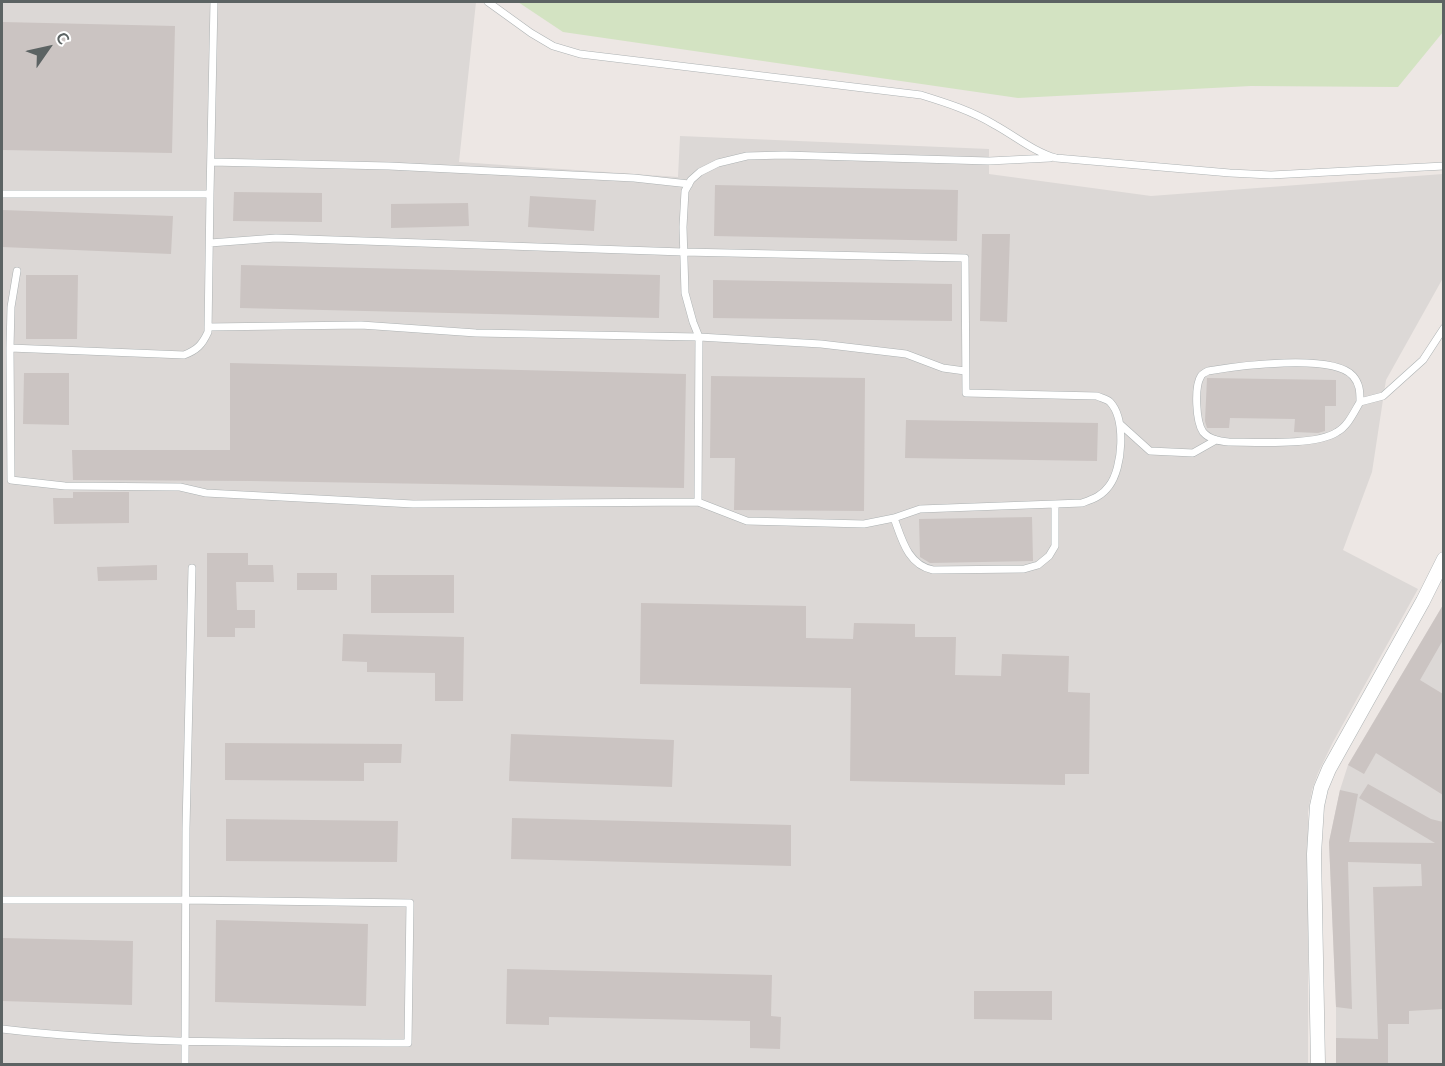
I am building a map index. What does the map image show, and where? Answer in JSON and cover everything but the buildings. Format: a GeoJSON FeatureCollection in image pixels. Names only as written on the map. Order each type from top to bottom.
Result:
{"type":"FeatureCollection","features":[{"type":"Feature","properties":{"kind":"street"},"geometry":{"type":"LineString","coordinates":[[1318,1065],[1314,854],[1315,824],[1321,788],[1338,752],[1423,601],[1443,559]]}},
{"type":"Feature","properties":{"kind":"lane"},"geometry":{"type":"LineString","coordinates":[[10,348],[184,355],[196,350],[204,342],[208,327],[214,2]]}},
{"type":"Feature","properties":{"kind":"lane"},"geometry":{"type":"LineString","coordinates":[[488,2],[553,46],[580,54],[921,95],[959,107],[994,124],[1044,155],[1056,158]]}},
{"type":"Feature","properties":{"kind":"lane"},"geometry":{"type":"LineString","coordinates":[[698,502],[699,337],[685,293],[683,252],[685,191],[688,184],[700,172],[718,163],[747,156],[784,155],[989,161],[1056,158],[1271,175],[1443,166]]}},
{"type":"Feature","properties":{"kind":"lane"},"geometry":{"type":"LineString","coordinates":[[211,162],[389,166],[623,177],[688,184]]}},
{"type":"Feature","properties":{"kind":"lane"},"geometry":{"type":"LineString","coordinates":[[2,194],[210,194]]}},
{"type":"Feature","properties":{"kind":"lane"},"geometry":{"type":"LineString","coordinates":[[17,271],[11,307],[11,480],[65,486],[180,487],[226,495],[413,504],[698,502],[747,521],[864,524],[894,518],[920,509],[1082,503],[1099,497],[1111,485],[1118,467],[1121,440],[1119,416],[1109,401],[1097,396],[966,393],[965,258],[683,252],[276,238],[210,243]]}},
{"type":"Feature","properties":{"kind":"lane"},"geometry":{"type":"LineString","coordinates":[[208,327],[361,325],[476,333],[699,337],[821,344],[906,354],[943,368],[965,371]]}},
{"type":"Feature","properties":{"kind":"lane"},"geometry":{"type":"LineString","coordinates":[[1360,402],[1383,396],[1423,360],[1443,328]]}},
{"type":"Feature","properties":{"kind":"lane"},"geometry":{"type":"LineString","coordinates":[[1274,362],[1320,364],[1348,371],[1355,377],[1360,387],[1360,402],[1352,417],[1338,432],[1318,439],[1229,442],[1216,440],[1204,434],[1199,425],[1196,405],[1198,383],[1201,375],[1208,370],[1274,362]]}},
{"type":"Feature","properties":{"kind":"lane"},"geometry":{"type":"LineString","coordinates":[[1120,424],[1150,451],[1192,453],[1216,440]]}},
{"type":"Feature","properties":{"kind":"lane"},"geometry":{"type":"LineString","coordinates":[[894,518],[909,554],[923,568],[933,570],[1024,569],[1038,565],[1049,556],[1055,546],[1055,504]]}},
{"type":"Feature","properties":{"kind":"lane"},"geometry":{"type":"LineString","coordinates":[[185,1065],[185,900],[192,568]]}},
{"type":"Feature","properties":{"kind":"lane"},"geometry":{"type":"LineString","coordinates":[[2,900],[410,903],[408,1043],[185,1041],[46,1034],[2,1029]]}},
{"type":"Feature","properties":{"kind":"shaded area"},"geometry":{"type":"Polygon","coordinates":[[[2,2],[476,2],[459,162],[678,177],[680,136],[989,149],[989,174],[1151,196],[1443,174],[1443,278],[1386,380],[1372,472],[1343,550],[1418,589],[1333,742],[1312,790],[1308,812],[1308,1064],[2,1064],[2,2]]]}},
{"type":"Feature","properties":{"kind":"shaded area"},"geometry":{"type":"Polygon","coordinates":[[[1443,605],[1443,1064],[1336,1064],[1329,842],[1340,790],[1348,765],[1443,605]]]}},
{"type":"Feature","properties":{"kind":"green space"},"geometry":{"type":"Polygon","coordinates":[[[518,2],[1443,2],[1443,32],[1398,87],[1251,86],[1018,98],[563,32],[518,2]]]}}]}
